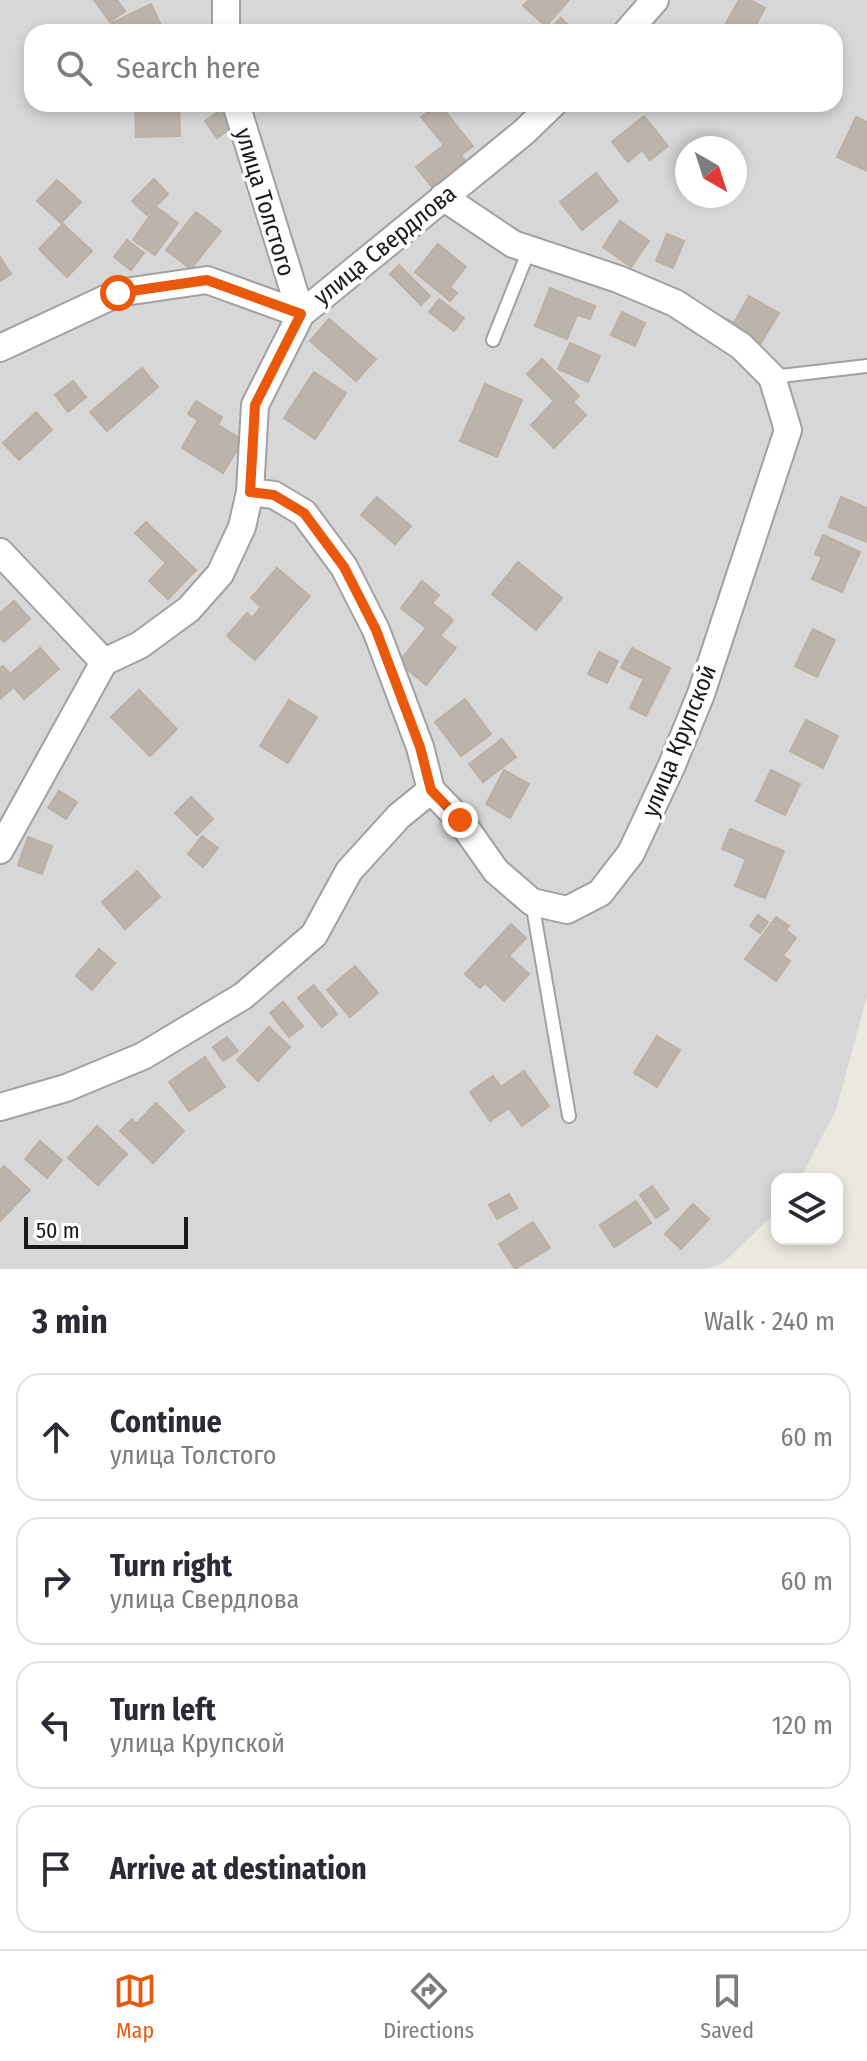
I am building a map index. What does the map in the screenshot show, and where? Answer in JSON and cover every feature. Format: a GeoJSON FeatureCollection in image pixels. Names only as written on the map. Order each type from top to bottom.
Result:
{"type":"FeatureCollection","features":[{"type":"Feature","properties":{"kind":"street"},"geometry":{"type":"LineString","coordinates":[[226,0],[226,24]]}},
{"type":"Feature","properties":{"kind":"street"},"geometry":{"type":"LineString","coordinates":[[634,24],[655,0]]}},
{"type":"Feature","properties":{"kind":"street","name":"улица Толстого"},"geometry":{"type":"LineString","coordinates":[[238,112],[301,314]]}},
{"type":"Feature","properties":{"kind":"street","name":"улица Свердлова"},"geometry":{"type":"LineString","coordinates":[[104,662],[140,645],[189,609],[220,574],[242,527],[250,492],[255,405],[301,314],[545,112]]}},
{"type":"Feature","properties":{"kind":"street","name":"улица Крупской"},"geometry":{"type":"LineString","coordinates":[[443,197],[513,244],[618,279],[675,303],[741,346],[772,377],[788,430],[701,694],[631,853],[600,893],[567,910],[532,902]]}},
{"type":"Feature","properties":{"kind":"street","name":"улица Толстого"},"geometry":{"type":"LineString","coordinates":[[0,348],[118,293],[207,280],[301,314]]}},
{"type":"Feature","properties":{"kind":"street"},"geometry":{"type":"LineString","coordinates":[[250,492],[274,495],[304,513],[344,567],[376,630],[420,747],[431,790],[460,820],[496,871],[532,902]]}},
{"type":"Feature","properties":{"kind":"street"},"geometry":{"type":"LineString","coordinates":[[0,552],[104,662],[11,806],[0,850]]}},
{"type":"Feature","properties":{"kind":"street"},"geometry":{"type":"LineString","coordinates":[[0,1107],[66,1088],[143,1056],[243,996],[314,935],[349,871],[399,816],[431,790]]}},
{"type":"Feature","properties":{"kind":"lane"},"geometry":{"type":"LineString","coordinates":[[493,340],[529,250]]}},
{"type":"Feature","properties":{"kind":"lane"},"geometry":{"type":"LineString","coordinates":[[772,377],[867,366]]}},
{"type":"Feature","properties":{"kind":"lane"},"geometry":{"type":"LineString","coordinates":[[532,902],[569,1116]]}},
{"type":"Feature","properties":{"kind":"shaded area"},"geometry":{"type":"Polygon","coordinates":[[[0,0],[867,0],[867,996],[836,1110],[803,1173],[771,1173],[771,1217],[723,1263],[707,1269],[0,1269],[0,0]]]}},
{"type":"Feature","properties":{"kind":"building"},"geometry":{"type":"Polygon","coordinates":[[[94,0],[117,0],[125,11],[110,22],[94,0]]]}},
{"type":"Feature","properties":{"kind":"building"},"geometry":{"type":"Polygon","coordinates":[[[529,0],[569,0],[548,24],[523,6],[529,0]]]}},
{"type":"Feature","properties":{"kind":"building"},"geometry":{"type":"Polygon","coordinates":[[[739,0],[750,0],[765,8],[756,24],[726,24],[739,0]]]}},
{"type":"Feature","properties":{"kind":"building"},"geometry":{"type":"Polygon","coordinates":[[[151,4],[160,24],[112,24],[151,4]]]}},
{"type":"Feature","properties":{"kind":"building"},"geometry":{"type":"Polygon","coordinates":[[[135,112],[179,112],[180,136],[136,137],[135,112]]]}},
{"type":"Feature","properties":{"kind":"building"},"geometry":{"type":"Polygon","coordinates":[[[218,112],[229,112],[237,124],[217,138],[205,121],[218,112]]]}},
{"type":"Feature","properties":{"kind":"building"},"geometry":{"type":"Polygon","coordinates":[[[428,112],[445,112],[473,146],[461,155],[465,160],[432,187],[416,167],[444,145],[421,117],[428,112]]]}},
{"type":"Feature","properties":{"kind":"building"},"geometry":{"type":"Polygon","coordinates":[[[644,116],[668,146],[650,160],[642,150],[628,162],[612,142],[644,116]]]}},
{"type":"Feature","properties":{"kind":"building"},"geometry":{"type":"Polygon","coordinates":[[[856,117],[867,122],[867,171],[837,157],[856,117]]]}},
{"type":"Feature","properties":{"kind":"building"},"geometry":{"type":"Polygon","coordinates":[[[596,173],[618,201],[582,230],[560,202],[596,173]]]}},
{"type":"Feature","properties":{"kind":"building"},"geometry":{"type":"Polygon","coordinates":[[[154,179],[168,194],[147,215],[132,201],[154,179]]]}},
{"type":"Feature","properties":{"kind":"building"},"geometry":{"type":"Polygon","coordinates":[[[57,180],[81,202],[61,223],[37,201],[57,180]]]}},
{"type":"Feature","properties":{"kind":"building"},"geometry":{"type":"Polygon","coordinates":[[[156,207],[178,223],[155,255],[133,240],[156,207]]]}},
{"type":"Feature","properties":{"kind":"building"},"geometry":{"type":"Polygon","coordinates":[[[196,212],[221,231],[191,269],[166,250],[196,212]]]}},
{"type":"Feature","properties":{"kind":"building"},"geometry":{"type":"Polygon","coordinates":[[[620,221],[649,241],[631,267],[603,247],[620,221]]]}},
{"type":"Feature","properties":{"kind":"building"},"geometry":{"type":"Polygon","coordinates":[[[63,224],[92,251],[67,277],[39,249],[63,224]]]}},
{"type":"Feature","properties":{"kind":"building"},"geometry":{"type":"Polygon","coordinates":[[[667,234],[684,241],[673,268],[656,261],[667,234]]]}},
{"type":"Feature","properties":{"kind":"building"},"geometry":{"type":"Polygon","coordinates":[[[127,240],[144,253],[131,270],[114,257],[127,240]]]}},
{"type":"Feature","properties":{"kind":"building"},"geometry":{"type":"Polygon","coordinates":[[[438,244],[466,267],[450,287],[457,293],[450,301],[415,272],[438,244]]]}},
{"type":"Feature","properties":{"kind":"building"},"geometry":{"type":"Polygon","coordinates":[[[0,257],[11,274],[0,281],[0,257]]]}},
{"type":"Feature","properties":{"kind":"building"},"geometry":{"type":"Polygon","coordinates":[[[399,265],[430,296],[421,305],[390,274],[399,265]]]}},
{"type":"Feature","properties":{"kind":"building"},"geometry":{"type":"Polygon","coordinates":[[[550,288],[595,306],[590,319],[577,315],[567,339],[535,326],[550,288]]]}},
{"type":"Feature","properties":{"kind":"building"},"geometry":{"type":"Polygon","coordinates":[[[749,296],[779,313],[761,343],[734,328],[712,323],[717,314],[734,323],[749,296]]]}},
{"type":"Feature","properties":{"kind":"building"},"geometry":{"type":"Polygon","coordinates":[[[439,299],[464,318],[454,331],[429,312],[439,299]]]}},
{"type":"Feature","properties":{"kind":"building"},"geometry":{"type":"Polygon","coordinates":[[[622,312],[645,323],[635,346],[611,335],[622,312]]]}},
{"type":"Feature","properties":{"kind":"building"},"geometry":{"type":"Polygon","coordinates":[[[329,319],[376,359],[356,381],[310,341],[329,319]]]}},
{"type":"Feature","properties":{"kind":"building"},"geometry":{"type":"Polygon","coordinates":[[[570,343],[600,356],[588,382],[558,369],[570,343]]]}},
{"type":"Feature","properties":{"kind":"building"},"geometry":{"type":"Polygon","coordinates":[[[542,359],[579,396],[573,402],[586,415],[554,448],[531,425],[554,401],[527,374],[542,359]]]}},
{"type":"Feature","properties":{"kind":"building"},"geometry":{"type":"Polygon","coordinates":[[[142,368],[158,387],[107,431],[90,412],[142,368]]]}},
{"type":"Feature","properties":{"kind":"building"},"geometry":{"type":"Polygon","coordinates":[[[314,372],[346,393],[315,439],[284,418],[314,372]]]}},
{"type":"Feature","properties":{"kind":"building"},"geometry":{"type":"Polygon","coordinates":[[[73,381],[86,397],[68,412],[55,395],[73,381]]]}},
{"type":"Feature","properties":{"kind":"building"},"geometry":{"type":"Polygon","coordinates":[[[485,384],[522,400],[497,457],[460,441],[485,384]]]}},
{"type":"Feature","properties":{"kind":"building"},"geometry":{"type":"Polygon","coordinates":[[[196,401],[222,417],[218,425],[243,440],[223,473],[182,448],[198,420],[188,414],[196,401]]]}},
{"type":"Feature","properties":{"kind":"building"},"geometry":{"type":"Polygon","coordinates":[[[36,412],[52,430],[19,460],[3,443],[36,412]]]}},
{"type":"Feature","properties":{"kind":"building"},"geometry":{"type":"Polygon","coordinates":[[[377,497],[411,526],[395,544],[361,515],[377,497]]]}},
{"type":"Feature","properties":{"kind":"building"},"geometry":{"type":"Polygon","coordinates":[[[841,497],[867,508],[867,542],[829,527],[841,497]]]}},
{"type":"Feature","properties":{"kind":"building"},"geometry":{"type":"Polygon","coordinates":[[[146,522],[196,570],[168,599],[149,581],[166,563],[135,533],[146,522]]]}},
{"type":"Feature","properties":{"kind":"building"},"geometry":{"type":"Polygon","coordinates":[[[823,535],[860,552],[842,592],[812,579],[822,557],[815,554],[823,535]]]}},
{"type":"Feature","properties":{"kind":"building"},"geometry":{"type":"Polygon","coordinates":[[[518,562],[562,598],[550,613],[506,577],[518,562]]]}},
{"type":"Feature","properties":{"kind":"building"},"geometry":{"type":"Polygon","coordinates":[[[277,568],[310,596],[255,660],[227,636],[247,613],[252,618],[261,607],[251,598],[277,568]]]}},
{"type":"Feature","properties":{"kind":"building"},"geometry":{"type":"Polygon","coordinates":[[[506,577],[550,613],[536,630],[492,594],[506,577]]]}},
{"type":"Feature","properties":{"kind":"building"},"geometry":{"type":"Polygon","coordinates":[[[422,581],[439,595],[432,603],[453,620],[440,636],[456,648],[426,685],[399,662],[426,628],[401,608],[422,581]]]}},
{"type":"Feature","properties":{"kind":"building"},"geometry":{"type":"Polygon","coordinates":[[[14,601],[30,619],[4,642],[0,638],[0,613],[14,601]]]}},
{"type":"Feature","properties":{"kind":"building"},"geometry":{"type":"Polygon","coordinates":[[[813,629],[835,640],[817,677],[795,666],[813,629]]]}},
{"type":"Feature","properties":{"kind":"building"},"geometry":{"type":"Polygon","coordinates":[[[40,648],[59,669],[24,699],[14,687],[1,698],[0,668],[3,666],[10,674],[40,648]]]}},
{"type":"Feature","properties":{"kind":"building"},"geometry":{"type":"Polygon","coordinates":[[[632,648],[670,668],[646,716],[630,708],[644,679],[621,668],[632,648]]]}},
{"type":"Feature","properties":{"kind":"building"},"geometry":{"type":"Polygon","coordinates":[[[599,652],[618,661],[607,683],[588,674],[599,652]]]}},
{"type":"Feature","properties":{"kind":"building"},"geometry":{"type":"Polygon","coordinates":[[[139,690],[177,729],[150,756],[111,717],[139,690]]]}},
{"type":"Feature","properties":{"kind":"building"},"geometry":{"type":"Polygon","coordinates":[[[465,699],[491,734],[461,756],[435,722],[465,699]]]}},
{"type":"Feature","properties":{"kind":"building"},"geometry":{"type":"Polygon","coordinates":[[[289,700],[317,717],[288,763],[260,746],[289,700]]]}},
{"type":"Feature","properties":{"kind":"building"},"geometry":{"type":"Polygon","coordinates":[[[806,720],[838,736],[823,768],[790,751],[806,720]]]}},
{"type":"Feature","properties":{"kind":"building"},"geometry":{"type":"Polygon","coordinates":[[[502,739],[516,757],[483,782],[469,764],[502,739]]]}},
{"type":"Feature","properties":{"kind":"building"},"geometry":{"type":"Polygon","coordinates":[[[504,770],[529,784],[510,818],[486,804],[504,770]]]}},
{"type":"Feature","properties":{"kind":"building"},"geometry":{"type":"Polygon","coordinates":[[[771,770],[800,784],[785,815],[756,801],[771,770]]]}},
{"type":"Feature","properties":{"kind":"building"},"geometry":{"type":"Polygon","coordinates":[[[59,791],[77,802],[66,819],[48,808],[59,791]]]}},
{"type":"Feature","properties":{"kind":"building"},"geometry":{"type":"Polygon","coordinates":[[[191,797],[213,819],[197,835],[175,813],[191,797]]]}},
{"type":"Feature","properties":{"kind":"building"},"geometry":{"type":"Polygon","coordinates":[[[730,829],[784,851],[765,898],[735,886],[746,859],[722,849],[730,829]]]}},
{"type":"Feature","properties":{"kind":"building"},"geometry":{"type":"Polygon","coordinates":[[[202,836],[218,848],[203,867],[188,854],[202,836]]]}},
{"type":"Feature","properties":{"kind":"building"},"geometry":{"type":"Polygon","coordinates":[[[28,837],[52,846],[42,874],[18,865],[28,837]]]}},
{"type":"Feature","properties":{"kind":"building"},"geometry":{"type":"Polygon","coordinates":[[[137,871],[160,897],[125,929],[102,902],[137,871]]]}},
{"type":"Feature","properties":{"kind":"building"},"geometry":{"type":"Polygon","coordinates":[[[758,915],[768,922],[760,933],[750,926],[758,915]]]}},
{"type":"Feature","properties":{"kind":"building"},"geometry":{"type":"Polygon","coordinates":[[[776,917],[789,926],[786,930],[796,938],[783,956],[790,961],[776,981],[745,959],[776,917]]]}},
{"type":"Feature","properties":{"kind":"building"},"geometry":{"type":"Polygon","coordinates":[[[511,924],[526,938],[509,956],[529,974],[504,1001],[485,983],[480,988],[465,974],[511,924]]]}},
{"type":"Feature","properties":{"kind":"building"},"geometry":{"type":"Polygon","coordinates":[[[99,949],[115,963],[92,990],[76,976],[99,949]]]}},
{"type":"Feature","properties":{"kind":"building"},"geometry":{"type":"Polygon","coordinates":[[[355,966],[378,993],[350,1017],[327,990],[355,966]]]}},
{"type":"Feature","properties":{"kind":"building"},"geometry":{"type":"Polygon","coordinates":[[[314,985],[337,1014],[322,1027],[298,998],[314,985]]]}},
{"type":"Feature","properties":{"kind":"building"},"geometry":{"type":"Polygon","coordinates":[[[283,1002],[303,1026],[289,1037],[270,1013],[283,1002]]]}},
{"type":"Feature","properties":{"kind":"building"},"geometry":{"type":"Polygon","coordinates":[[[269,1027],[290,1047],[258,1081],[237,1060],[269,1027]]]}},
{"type":"Feature","properties":{"kind":"building"},"geometry":{"type":"Polygon","coordinates":[[[657,1036],[680,1050],[657,1087],[634,1073],[657,1036]]]}},
{"type":"Feature","properties":{"kind":"building"},"geometry":{"type":"Polygon","coordinates":[[[227,1037],[238,1051],[223,1061],[213,1047],[227,1037]]]}},
{"type":"Feature","properties":{"kind":"building"},"geometry":{"type":"Polygon","coordinates":[[[205,1057],[225,1087],[189,1111],[169,1082],[205,1057]]]}},
{"type":"Feature","properties":{"kind":"building"},"geometry":{"type":"Polygon","coordinates":[[[524,1071],[549,1106],[522,1126],[509,1108],[490,1121],[470,1092],[493,1076],[501,1087],[524,1071]]]}},
{"type":"Feature","properties":{"kind":"building"},"geometry":{"type":"Polygon","coordinates":[[[156,1103],[184,1131],[153,1163],[120,1131],[132,1119],[136,1124],[156,1103]]]}},
{"type":"Feature","properties":{"kind":"building"},"geometry":{"type":"Polygon","coordinates":[[[97,1126],[127,1154],[98,1185],[68,1158],[97,1126]]]}},
{"type":"Feature","properties":{"kind":"building"},"geometry":{"type":"Polygon","coordinates":[[[40,1141],[62,1160],[47,1178],[25,1159],[40,1141]]]}},
{"type":"Feature","properties":{"kind":"building"},"geometry":{"type":"Polygon","coordinates":[[[4,1166],[30,1190],[0,1221],[0,1170],[4,1166]]]}},
{"type":"Feature","properties":{"kind":"building"},"geometry":{"type":"Polygon","coordinates":[[[652,1186],[669,1209],[656,1218],[640,1195],[652,1186]]]}},
{"type":"Feature","properties":{"kind":"building"},"geometry":{"type":"Polygon","coordinates":[[[509,1194],[517,1208],[497,1219],[489,1205],[509,1194]]]}},
{"type":"Feature","properties":{"kind":"building"},"geometry":{"type":"Polygon","coordinates":[[[636,1201],[651,1223],[614,1247],[600,1225],[636,1201]]]}},
{"type":"Feature","properties":{"kind":"building"},"geometry":{"type":"Polygon","coordinates":[[[693,1204],[709,1219],[681,1249],[665,1234],[693,1204]]]}},
{"type":"Feature","properties":{"kind":"building"},"geometry":{"type":"Polygon","coordinates":[[[533,1222],[550,1248],[515,1269],[499,1244],[533,1222]]]}},
{"type":"Feature","properties":{"kind":"route"},"geometry":{"type":"LineString","coordinates":[[118,293],[207,280],[301,314],[255,405],[250,492],[274,495],[304,513],[344,567],[376,630],[420,747],[431,790],[460,820]]}}]}
